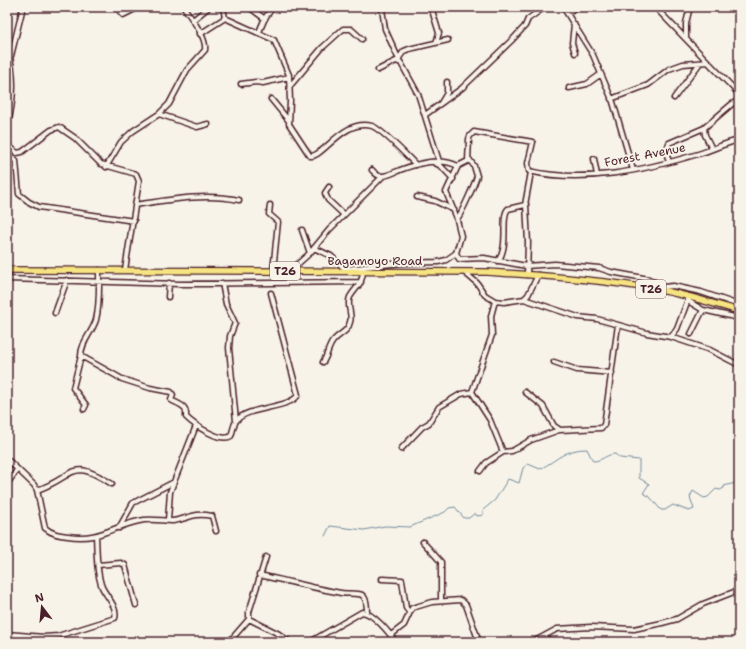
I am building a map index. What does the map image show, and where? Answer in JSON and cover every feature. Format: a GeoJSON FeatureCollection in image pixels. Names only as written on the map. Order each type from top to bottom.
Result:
{"type":"FeatureCollection","features":[{"type":"Feature","properties":{"kind":"highway","name":"Bagamoyo Road"},"geometry":{"type":"LineString","coordinates":[[7,270],[290,271],[363,273],[464,272],[538,275],[614,283],[739,311]]}},
{"type":"Feature","properties":{"kind":"street"},"geometry":{"type":"LineString","coordinates":[[10,56],[23,7]]}},
{"type":"Feature","properties":{"kind":"street"},"geometry":{"type":"LineString","coordinates":[[116,7],[123,15],[139,7]]}},
{"type":"Feature","properties":{"kind":"street"},"geometry":{"type":"LineString","coordinates":[[106,167],[121,142],[133,131],[159,114],[169,104],[187,70],[205,50],[200,34],[184,7]]}},
{"type":"Feature","properties":{"kind":"street"},"geometry":{"type":"LineString","coordinates":[[193,20],[209,7]]}},
{"type":"Feature","properties":{"kind":"street"},"geometry":{"type":"LineString","coordinates":[[223,7],[225,18]]}},
{"type":"Feature","properties":{"kind":"street"},"geometry":{"type":"LineString","coordinates":[[249,7],[264,19]]}},
{"type":"Feature","properties":{"kind":"street"},"geometry":{"type":"LineString","coordinates":[[259,32],[264,19],[273,7]]}},
{"type":"Feature","properties":{"kind":"street"},"geometry":{"type":"LineString","coordinates":[[431,7],[439,33],[436,43]]}},
{"type":"Feature","properties":{"kind":"street"},"geometry":{"type":"LineString","coordinates":[[425,115],[462,88],[513,39],[531,16],[545,7]]}},
{"type":"Feature","properties":{"kind":"street"},"geometry":{"type":"LineString","coordinates":[[563,7],[593,55],[611,99],[633,170]]}},
{"type":"Feature","properties":{"kind":"street"},"geometry":{"type":"LineString","coordinates":[[568,14],[575,7]]}},
{"type":"Feature","properties":{"kind":"street"},"geometry":{"type":"LineString","coordinates":[[655,7],[739,94]]}},
{"type":"Feature","properties":{"kind":"street"},"geometry":{"type":"LineString","coordinates":[[686,38],[686,23],[690,7]]}},
{"type":"Feature","properties":{"kind":"street"},"geometry":{"type":"LineString","coordinates":[[382,10],[386,29],[399,60],[417,91],[439,161]]}},
{"type":"Feature","properties":{"kind":"street"},"geometry":{"type":"LineString","coordinates":[[200,34],[225,18]]}},
{"type":"Feature","properties":{"kind":"street"},"geometry":{"type":"LineString","coordinates":[[225,18],[259,32],[276,42],[289,77],[289,126],[308,154],[312,156],[322,151],[340,134],[358,127],[368,126],[379,130],[416,165]]}},
{"type":"Feature","properties":{"kind":"street"},"geometry":{"type":"LineString","coordinates":[[574,24],[572,43],[575,53]]}},
{"type":"Feature","properties":{"kind":"street"},"geometry":{"type":"LineString","coordinates":[[290,86],[322,48],[343,29],[351,29],[362,39]]}},
{"type":"Feature","properties":{"kind":"street"},"geometry":{"type":"LineString","coordinates":[[378,70],[399,60],[404,51],[448,40]]}},
{"type":"Feature","properties":{"kind":"street"},"geometry":{"type":"LineString","coordinates":[[7,43],[13,74],[13,106],[7,128]]}},
{"type":"Feature","properties":{"kind":"street"},"geometry":{"type":"LineString","coordinates":[[611,99],[648,85],[669,69],[683,64],[708,62]]}},
{"type":"Feature","properties":{"kind":"street"},"geometry":{"type":"LineString","coordinates":[[674,98],[700,63]]}},
{"type":"Feature","properties":{"kind":"street"},"geometry":{"type":"LineString","coordinates":[[7,75],[13,74]]}},
{"type":"Feature","properties":{"kind":"street"},"geometry":{"type":"LineString","coordinates":[[569,88],[587,84],[601,74]]}},
{"type":"Feature","properties":{"kind":"street"},"geometry":{"type":"LineString","coordinates":[[241,84],[256,82],[263,83],[289,77]]}},
{"type":"Feature","properties":{"kind":"street"},"geometry":{"type":"LineString","coordinates":[[441,104],[446,93],[447,82]]}},
{"type":"Feature","properties":{"kind":"street"},"geometry":{"type":"LineString","coordinates":[[271,99],[288,121]]}},
{"type":"Feature","properties":{"kind":"street"},"geometry":{"type":"LineString","coordinates":[[669,162],[666,152],[669,143],[704,128],[732,104],[739,100]]}},
{"type":"Feature","properties":{"kind":"street"},"geometry":{"type":"LineString","coordinates":[[159,114],[197,127],[208,124]]}},
{"type":"Feature","properties":{"kind":"street"},"geometry":{"type":"LineString","coordinates":[[7,144],[17,153],[22,152],[51,130],[59,127],[75,138],[96,161],[106,167],[136,174],[139,181],[134,221],[125,270]]}},
{"type":"Feature","properties":{"kind":"street"},"geometry":{"type":"LineString","coordinates":[[704,128],[705,135],[712,149]]}},
{"type":"Feature","properties":{"kind":"street"},"geometry":{"type":"LineString","coordinates":[[457,219],[462,213],[464,204],[477,176],[474,166],[469,159],[469,139],[474,132],[534,143],[527,167],[531,172],[526,204],[528,243],[526,266],[527,275]]}},
{"type":"Feature","properties":{"kind":"street","name":"Forest Avenue"},"geometry":{"type":"LineString","coordinates":[[531,172],[567,176],[597,175],[633,170],[669,162],[739,140]]}},
{"type":"Feature","properties":{"kind":"street"},"geometry":{"type":"LineString","coordinates":[[7,155],[15,160],[16,163],[18,194],[28,202],[39,207],[134,221]]}},
{"type":"Feature","properties":{"kind":"street"},"geometry":{"type":"LineString","coordinates":[[314,248],[332,256],[345,269],[402,263],[438,262],[446,260],[456,253],[461,239],[457,219],[446,192],[458,166],[469,159]]}},
{"type":"Feature","properties":{"kind":"street"},"geometry":{"type":"LineString","coordinates":[[594,159],[597,175]]}},
{"type":"Feature","properties":{"kind":"street"},"geometry":{"type":"LineString","coordinates":[[372,170],[378,176],[383,176],[416,165],[439,161],[448,162],[458,166]]}},
{"type":"Feature","properties":{"kind":"street"},"geometry":{"type":"LineString","coordinates":[[433,162],[441,166],[453,178]]}},
{"type":"Feature","properties":{"kind":"street"},"geometry":{"type":"LineString","coordinates":[[290,271],[310,253],[344,215],[383,176]]}},
{"type":"Feature","properties":{"kind":"street"},"geometry":{"type":"LineString","coordinates":[[329,187],[325,193],[327,198],[344,215]]}},
{"type":"Feature","properties":{"kind":"street"},"geometry":{"type":"LineString","coordinates":[[135,205],[193,197],[239,200]]}},
{"type":"Feature","properties":{"kind":"street"},"geometry":{"type":"LineString","coordinates":[[417,197],[435,201],[454,210]]}},
{"type":"Feature","properties":{"kind":"street"},"geometry":{"type":"LineString","coordinates":[[498,261],[502,255],[505,240],[504,214],[508,209],[524,206],[526,204]]}},
{"type":"Feature","properties":{"kind":"street"},"geometry":{"type":"LineString","coordinates":[[270,205],[269,214],[278,222],[273,271]]}},
{"type":"Feature","properties":{"kind":"street"},"geometry":{"type":"LineString","coordinates":[[302,230],[310,253]]}},
{"type":"Feature","properties":{"kind":"street"},"geometry":{"type":"LineString","coordinates":[[456,253],[459,259],[484,258],[526,266],[555,264],[602,269],[649,279],[664,287],[673,286],[701,292],[739,305]]}},
{"type":"Feature","properties":{"kind":"street"},"geometry":{"type":"LineString","coordinates":[[84,409],[86,405],[85,401],[73,388],[85,341],[92,331],[96,320],[99,270]]}},
{"type":"Feature","properties":{"kind":"street"},"geometry":{"type":"LineString","coordinates":[[464,272],[477,283],[485,295],[495,301],[512,302],[524,300],[578,317],[597,319],[671,337],[710,350],[739,365]]}},
{"type":"Feature","properties":{"kind":"street"},"geometry":{"type":"LineString","coordinates":[[323,362],[328,355],[331,344],[335,338],[346,331],[351,322],[349,300],[361,282],[363,273]]}},
{"type":"Feature","properties":{"kind":"street"},"geometry":{"type":"LineString","coordinates":[[524,300],[538,275]]}},
{"type":"Feature","properties":{"kind":"street"},"geometry":{"type":"LineString","coordinates":[[7,278],[129,283],[270,284],[361,282]]}},
{"type":"Feature","properties":{"kind":"street"},"geometry":{"type":"LineString","coordinates":[[55,313],[67,280]]}},
{"type":"Feature","properties":{"kind":"street"},"geometry":{"type":"LineString","coordinates":[[168,297],[169,283]]}},
{"type":"Feature","properties":{"kind":"street"},"geometry":{"type":"LineString","coordinates":[[81,356],[122,379],[150,388],[171,392],[173,395],[171,400],[184,407],[187,412],[186,417],[196,426],[217,436],[230,438],[236,421],[229,348],[230,336],[234,323],[226,304],[222,283]]}},
{"type":"Feature","properties":{"kind":"street"},"geometry":{"type":"LineString","coordinates":[[270,284],[284,355]]}},
{"type":"Feature","properties":{"kind":"street"},"geometry":{"type":"LineString","coordinates":[[236,421],[242,416],[293,400],[298,395],[271,293]]}},
{"type":"Feature","properties":{"kind":"street"},"geometry":{"type":"LineString","coordinates":[[671,337],[677,329],[689,299],[703,310],[739,318]]}},
{"type":"Feature","properties":{"kind":"street"},"geometry":{"type":"LineString","coordinates":[[472,392],[492,335],[491,316],[495,301]]}},
{"type":"Feature","properties":{"kind":"street"},"geometry":{"type":"LineString","coordinates":[[691,334],[703,310]]}},
{"type":"Feature","properties":{"kind":"street"},"geometry":{"type":"LineString","coordinates":[[480,471],[486,463],[503,452],[512,452],[531,440],[560,430],[597,429],[604,425],[618,325]]}},
{"type":"Feature","properties":{"kind":"street"},"geometry":{"type":"LineString","coordinates":[[554,362],[577,370],[612,374]]}},
{"type":"Feature","properties":{"kind":"street"},"geometry":{"type":"LineString","coordinates":[[401,449],[419,430],[429,423],[439,407],[461,394],[472,392]]}},
{"type":"Feature","properties":{"kind":"street"},"geometry":{"type":"LineString","coordinates":[[472,392],[490,420],[503,452]]}},
{"type":"Feature","properties":{"kind":"street"},"geometry":{"type":"LineString","coordinates":[[525,392],[543,406],[554,426],[560,430]]}},
{"type":"Feature","properties":{"kind":"street"},"geometry":{"type":"LineString","coordinates":[[168,520],[168,504],[174,482],[196,426]]}},
{"type":"Feature","properties":{"kind":"street"},"geometry":{"type":"LineString","coordinates":[[7,459],[34,485],[37,490],[43,523],[49,532],[72,537],[96,536],[147,520],[173,521],[194,514],[212,516],[216,531]]}},
{"type":"Feature","properties":{"kind":"street"},"geometry":{"type":"LineString","coordinates":[[37,490],[80,469],[92,472],[112,484]]}},
{"type":"Feature","properties":{"kind":"street"},"geometry":{"type":"LineString","coordinates":[[7,484],[17,470]]}},
{"type":"Feature","properties":{"kind":"street"},"geometry":{"type":"LineString","coordinates":[[119,528],[133,502],[174,482]]}},
{"type":"Feature","properties":{"kind":"street"},"geometry":{"type":"LineString","coordinates":[[7,634],[44,637],[58,636],[115,618],[115,612],[108,596],[102,588],[98,565],[96,536]]}},
{"type":"Feature","properties":{"kind":"street"},"geometry":{"type":"LineString","coordinates":[[423,542],[441,562],[441,601]]}},
{"type":"Feature","properties":{"kind":"street"},"geometry":{"type":"LineString","coordinates":[[229,642],[249,619],[249,612],[259,575],[266,557]]}},
{"type":"Feature","properties":{"kind":"street"},"geometry":{"type":"LineString","coordinates":[[98,565],[121,563],[125,565],[136,605]]}},
{"type":"Feature","properties":{"kind":"street"},"geometry":{"type":"LineString","coordinates":[[259,575],[316,589],[349,594],[361,594],[366,602],[367,613],[392,636],[395,642]]}},
{"type":"Feature","properties":{"kind":"street"},"geometry":{"type":"LineString","coordinates":[[382,579],[402,580],[406,608],[409,612]]}},
{"type":"Feature","properties":{"kind":"street"},"geometry":{"type":"LineString","coordinates":[[533,642],[557,629],[591,626],[634,629],[677,619],[703,604],[739,590]]}},
{"type":"Feature","properties":{"kind":"street"},"geometry":{"type":"LineString","coordinates":[[392,636],[404,624],[409,612],[418,606],[441,601],[461,600],[464,602],[479,642]]}},
{"type":"Feature","properties":{"kind":"street"},"geometry":{"type":"LineString","coordinates":[[310,642],[358,614],[367,613]]}},
{"type":"Feature","properties":{"kind":"street"},"geometry":{"type":"LineString","coordinates":[[249,619],[279,634],[290,642]]}},
{"type":"Feature","properties":{"kind":"waterway"},"geometry":{"type":"LineString","coordinates":[[325,536],[330,526],[364,530],[385,526],[410,527],[445,512],[449,508],[455,507],[464,518],[469,518],[475,513],[477,516],[483,515],[483,510],[495,500],[508,479],[519,483],[523,468],[528,464],[540,469],[562,455],[579,449],[587,449],[593,461],[615,454],[620,458],[639,460],[639,478],[649,484],[643,493],[650,497],[661,510],[665,510],[673,505],[689,511],[694,509],[690,497],[693,491],[704,498],[708,497],[716,489],[720,490],[724,488],[724,486],[739,482]]}}]}
